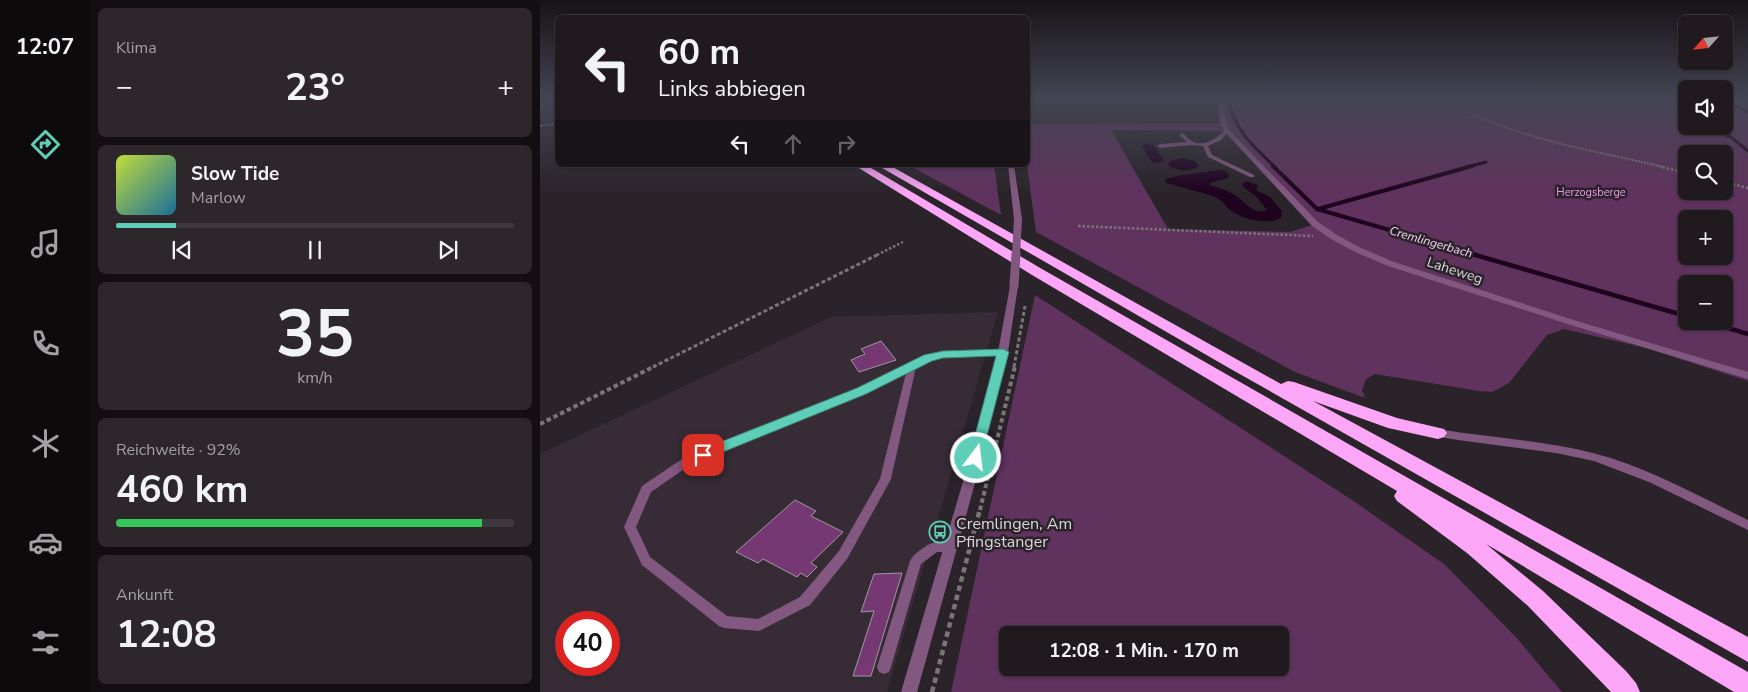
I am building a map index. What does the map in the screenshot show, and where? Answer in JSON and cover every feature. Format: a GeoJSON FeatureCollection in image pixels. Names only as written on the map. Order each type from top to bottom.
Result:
{"type":"FeatureCollection","features":[{"type":"Feature","properties":{"kind":"highway"},"geometry":{"type":"LineString","coordinates":[[862,167],[1012,257],[1748,686]]}},
{"type":"Feature","properties":{"kind":"highway"},"geometry":{"type":"LineString","coordinates":[[886,167],[1236,365],[1748,650]]}},
{"type":"Feature","properties":{"kind":"highway"},"geometry":{"type":"LineString","coordinates":[[1236,365],[1394,424],[1438,433]]}},
{"type":"Feature","properties":{"kind":"highway"},"geometry":{"type":"LineString","coordinates":[[1338,448],[1474,547],[1527,592],[1627,692]]}},
{"type":"Feature","properties":{"kind":"street","name":"Laheweg"},"geometry":{"type":"LineString","coordinates":[[1227,131],[1315,224],[1334,237],[1391,264],[1567,321],[1748,376]]}},
{"type":"Feature","properties":{"kind":"street"},"geometry":{"type":"LineString","coordinates":[[908,692],[1003,352],[1014,286],[1018,219],[1011,167]]}},
{"type":"Feature","properties":{"kind":"lane"},"geometry":{"type":"LineString","coordinates":[[1160,146],[1191,143],[1205,145],[1219,140],[1227,131]]}},
{"type":"Feature","properties":{"kind":"lane"},"geometry":{"type":"LineString","coordinates":[[1182,135],[1191,143]]}},
{"type":"Feature","properties":{"kind":"lane"},"geometry":{"type":"LineString","coordinates":[[1205,145],[1210,156],[1252,176]]}},
{"type":"Feature","properties":{"kind":"lane"},"geometry":{"type":"LineString","coordinates":[[912,367],[885,479],[843,555],[805,601],[759,625],[724,622],[646,561],[630,527],[646,489],[686,462],[862,391],[928,358],[943,355],[1003,352]]}},
{"type":"Feature","properties":{"kind":"lane"},"geometry":{"type":"LineString","coordinates":[[1438,433],[1470,439],[1545,446],[1596,458],[1642,475],[1748,525]]}},
{"type":"Feature","properties":{"kind":"lane"},"geometry":{"type":"LineString","coordinates":[[884,667],[916,561],[935,547],[950,547]]}},
{"type":"Feature","properties":{"kind":"path"},"geometry":{"type":"LineString","coordinates":[[1519,130],[1678,171]]}},
{"type":"Feature","properties":{"kind":"path"},"geometry":{"type":"LineString","coordinates":[[1733,184],[1748,188]]}},
{"type":"Feature","properties":{"kind":"path"},"geometry":{"type":"LineString","coordinates":[[1078,226],[1334,237]]}},
{"type":"Feature","properties":{"kind":"path"},"geometry":{"type":"LineString","coordinates":[[540,424],[903,242]]}},
{"type":"Feature","properties":{"kind":"path"},"geometry":{"type":"LineString","coordinates":[[932,692],[948,624],[994,457],[1018,352],[1026,296]]}},
{"type":"Feature","properties":{"kind":"shaded area"},"geometry":{"type":"Polygon","coordinates":[[[1146,144],[1153,145],[1164,161],[1156,163],[1151,161],[1142,146],[1146,144]]]}},
{"type":"Feature","properties":{"kind":"shaded area"},"geometry":{"type":"Polygon","coordinates":[[[1182,158],[1195,161],[1199,166],[1184,170],[1175,169],[1168,165],[1170,161],[1182,158]]]}},
{"type":"Feature","properties":{"kind":"shaded area"},"geometry":{"type":"Polygon","coordinates":[[[1223,170],[1229,174],[1229,178],[1210,183],[1210,185],[1237,197],[1253,210],[1262,212],[1267,210],[1255,195],[1244,188],[1242,184],[1246,181],[1258,185],[1256,190],[1270,197],[1282,211],[1281,218],[1257,221],[1238,215],[1218,198],[1166,183],[1165,179],[1223,170]]]}},
{"type":"Feature","properties":{"kind":"shaded area"},"geometry":{"type":"Polygon","coordinates":[[[998,312],[887,692],[540,692],[540,454],[831,317],[998,312]]]}},
{"type":"Feature","properties":{"kind":"green space","name":"Herzogsberge"},"geometry":{"type":"Polygon","coordinates":[[[1030,130],[1111,130],[1168,229],[1290,232],[1315,224],[1227,131],[1145,130],[1678,130],[1678,135],[1733,135],[1733,130],[1748,130],[1748,381],[1646,348],[1564,329],[1547,335],[1509,383],[1492,392],[1375,374],[1366,379],[1362,390],[1365,398],[1295,372],[1036,232],[1027,167],[1030,167],[1030,130]]]}},
{"type":"Feature","properties":{"kind":"green space"},"geometry":{"type":"Polygon","coordinates":[[[912,167],[994,167],[1001,215],[912,167]]]}},
{"type":"Feature","properties":{"kind":"green space"},"geometry":{"type":"Polygon","coordinates":[[[1035,295],[1352,500],[1444,564],[1515,636],[1562,692],[951,692],[1035,295]]]}},
{"type":"Feature","properties":{"kind":"building"},"geometry":{"type":"Polygon","coordinates":[[[881,341],[896,360],[859,372],[851,360],[865,354],[861,349],[881,341]]]}},
{"type":"Feature","properties":{"kind":"building"},"geometry":{"type":"Polygon","coordinates":[[[795,500],[816,511],[811,516],[843,532],[811,563],[817,567],[807,577],[801,573],[797,577],[763,559],[758,563],[736,552],[795,500]]]}},
{"type":"Feature","properties":{"kind":"building"},"geometry":{"type":"Polygon","coordinates":[[[902,573],[871,676],[853,676],[874,611],[861,612],[874,574],[902,573]]]}},
{"type":"Feature","properties":{"kind":"waterway","name":"Cremlingerbach"},"geometry":{"type":"LineString","coordinates":[[1241,130],[1245,137],[1275,167]]}},
{"type":"Feature","properties":{"kind":"waterway"},"geometry":{"type":"LineString","coordinates":[[1726,135],[1731,137],[1748,151]]}},
{"type":"Feature","properties":{"kind":"waterway"},"geometry":{"type":"LineString","coordinates":[[1467,167],[1486,162]]}},
{"type":"Feature","properties":{"kind":"waterway","name":"Cremlingerbach"},"geometry":{"type":"LineString","coordinates":[[1273,166],[1317,209],[1476,255]]}},
{"type":"Feature","properties":{"kind":"waterway"},"geometry":{"type":"LineString","coordinates":[[1318,209],[1472,166]]}},
{"type":"Feature","properties":{"kind":"waterway","name":"Cremlingerbach"},"geometry":{"type":"LineString","coordinates":[[1472,254],[1678,314]]}},
{"type":"Feature","properties":{"kind":"waterway","name":"Cremlingerbach"},"geometry":{"type":"LineString","coordinates":[[1733,329],[1748,334]]}},
{"type":"Feature","properties":{"kind":"place","name":"Cremlingen, Am Pfingstanger"},"geometry":{"type":"Point","coordinates":[940,532]}},
{"type":"Feature","properties":{"kind":"route"},"geometry":{"type":"LineString","coordinates":[[703,455],[862,391],[928,358],[943,355],[1003,352],[976,458]]}}]}
